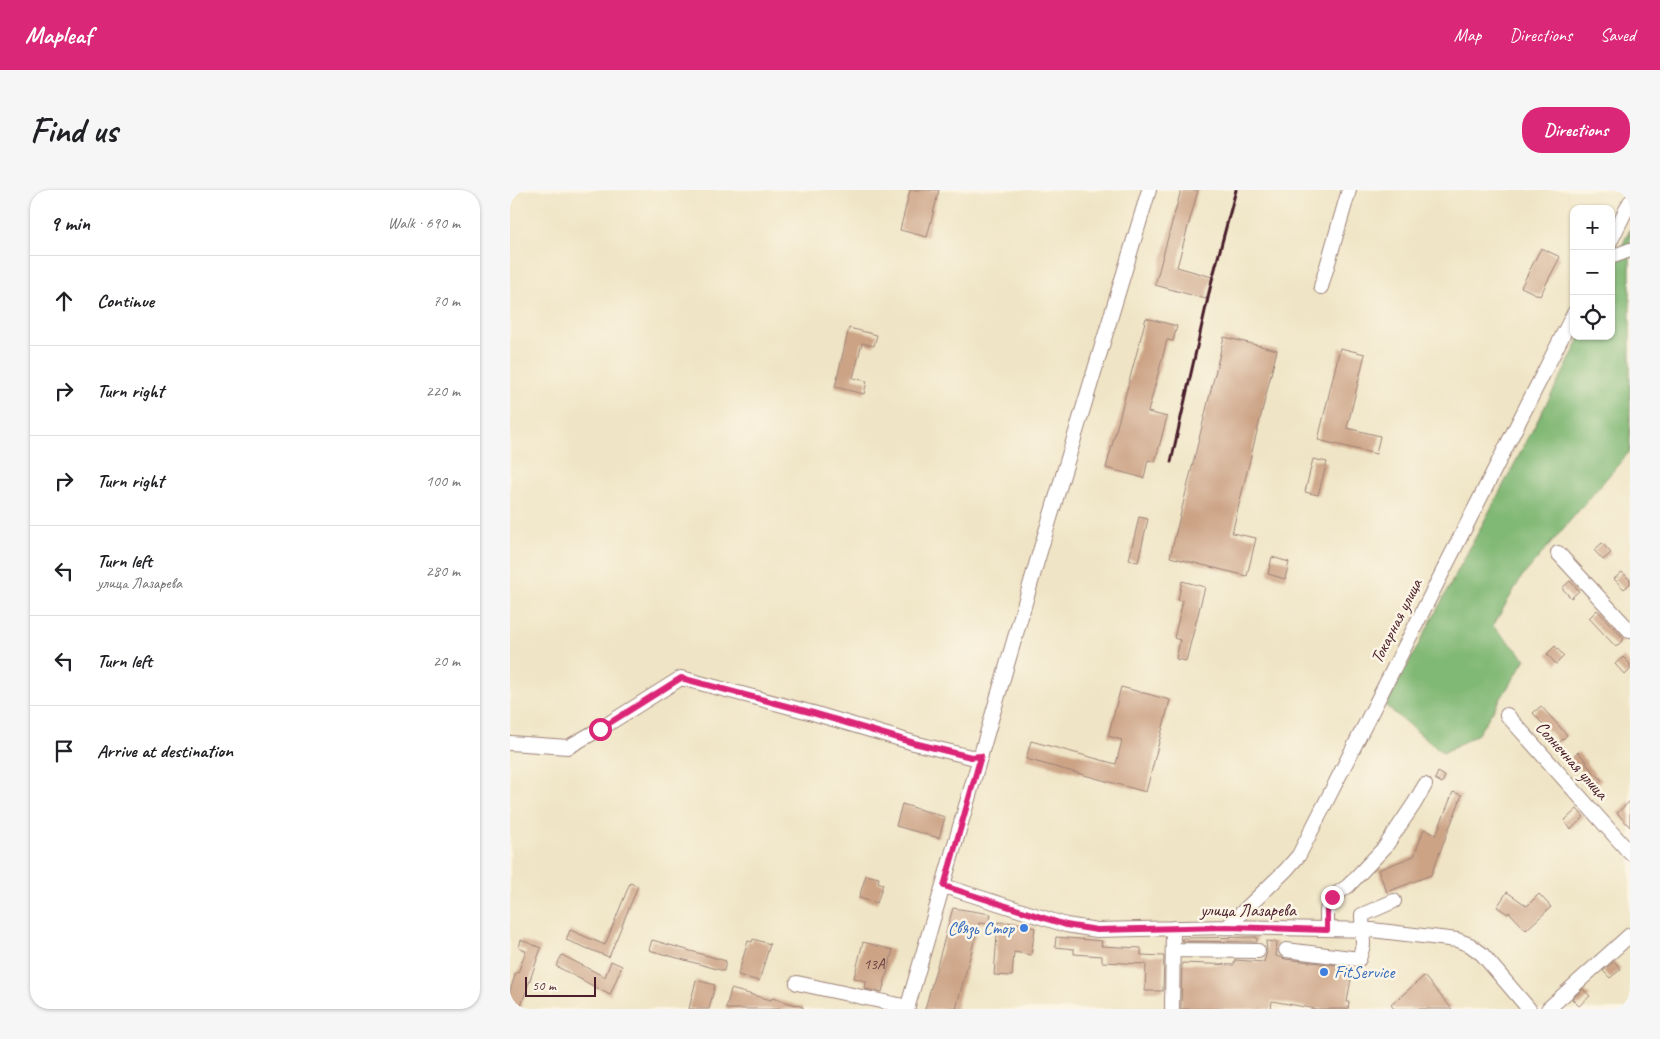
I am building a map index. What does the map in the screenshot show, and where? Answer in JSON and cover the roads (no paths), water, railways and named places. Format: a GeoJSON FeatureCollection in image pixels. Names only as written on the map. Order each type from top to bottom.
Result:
{"type":"FeatureCollection","features":[{"type":"Feature","properties":{"kind":"street"},"geometry":{"type":"LineString","coordinates":[[797,983],[907,1008],[1041,548],[1149,190]]}},
{"type":"Feature","properties":{"kind":"street"},"geometry":{"type":"LineString","coordinates":[[1321,287],[1350,190]]}},
{"type":"Feature","properties":{"kind":"street"},"geometry":{"type":"LineString","coordinates":[[1615,232],[1630,202]]}},
{"type":"Feature","properties":{"kind":"street"},"geometry":{"type":"LineString","coordinates":[[1615,256],[1630,250]]}},
{"type":"Feature","properties":{"kind":"street","name":"Токарная улица"},"geometry":{"type":"LineString","coordinates":[[1227,927],[1286,870],[1299,854],[1570,321]]}},
{"type":"Feature","properties":{"kind":"street"},"geometry":{"type":"LineString","coordinates":[[1558,553],[1630,631]]}},
{"type":"Feature","properties":{"kind":"street"},"geometry":{"type":"LineString","coordinates":[[510,743],[568,747],[681,678],[813,713],[914,743],[971,757],[981,756]]}},
{"type":"Feature","properties":{"kind":"street","name":"Солнечная улица"},"geometry":{"type":"LineString","coordinates":[[1507,715],[1630,853]]}},
{"type":"Feature","properties":{"kind":"street"},"geometry":{"type":"LineString","coordinates":[[1327,930],[1327,910],[1332,897],[1348,886],[1385,847],[1425,785]]}},
{"type":"Feature","properties":{"kind":"street","name":"улица Лазарева"},"geometry":{"type":"LineString","coordinates":[[944,886],[1066,925],[1097,930],[1227,927],[1361,930],[1456,940],[1470,945],[1482,954],[1529,1009]]}},
{"type":"Feature","properties":{"kind":"street"},"geometry":{"type":"LineString","coordinates":[[1286,950],[1359,959],[1363,945],[1362,915],[1394,901]]}},
{"type":"Feature","properties":{"kind":"street"},"geometry":{"type":"LineString","coordinates":[[1172,1009],[1173,928]]}},
{"type":"Feature","properties":{"kind":"street"},"geometry":{"type":"LineString","coordinates":[[1548,1009],[1630,935]]}},
{"type":"Feature","properties":{"kind":"street"},"geometry":{"type":"LineString","coordinates":[[1173,950],[1258,951]]}},
{"type":"Feature","properties":{"kind":"railway"},"geometry":{"type":"LineString","coordinates":[[1171,462],[1212,280],[1236,190]]}},
{"type":"Feature","properties":{"kind":"place","name":"Связь Стор"},"geometry":{"type":"Point","coordinates":[1024,928]}},
{"type":"Feature","properties":{"kind":"place","name":"FitService"},"geometry":{"type":"Point","coordinates":[1324,972]}}]}
